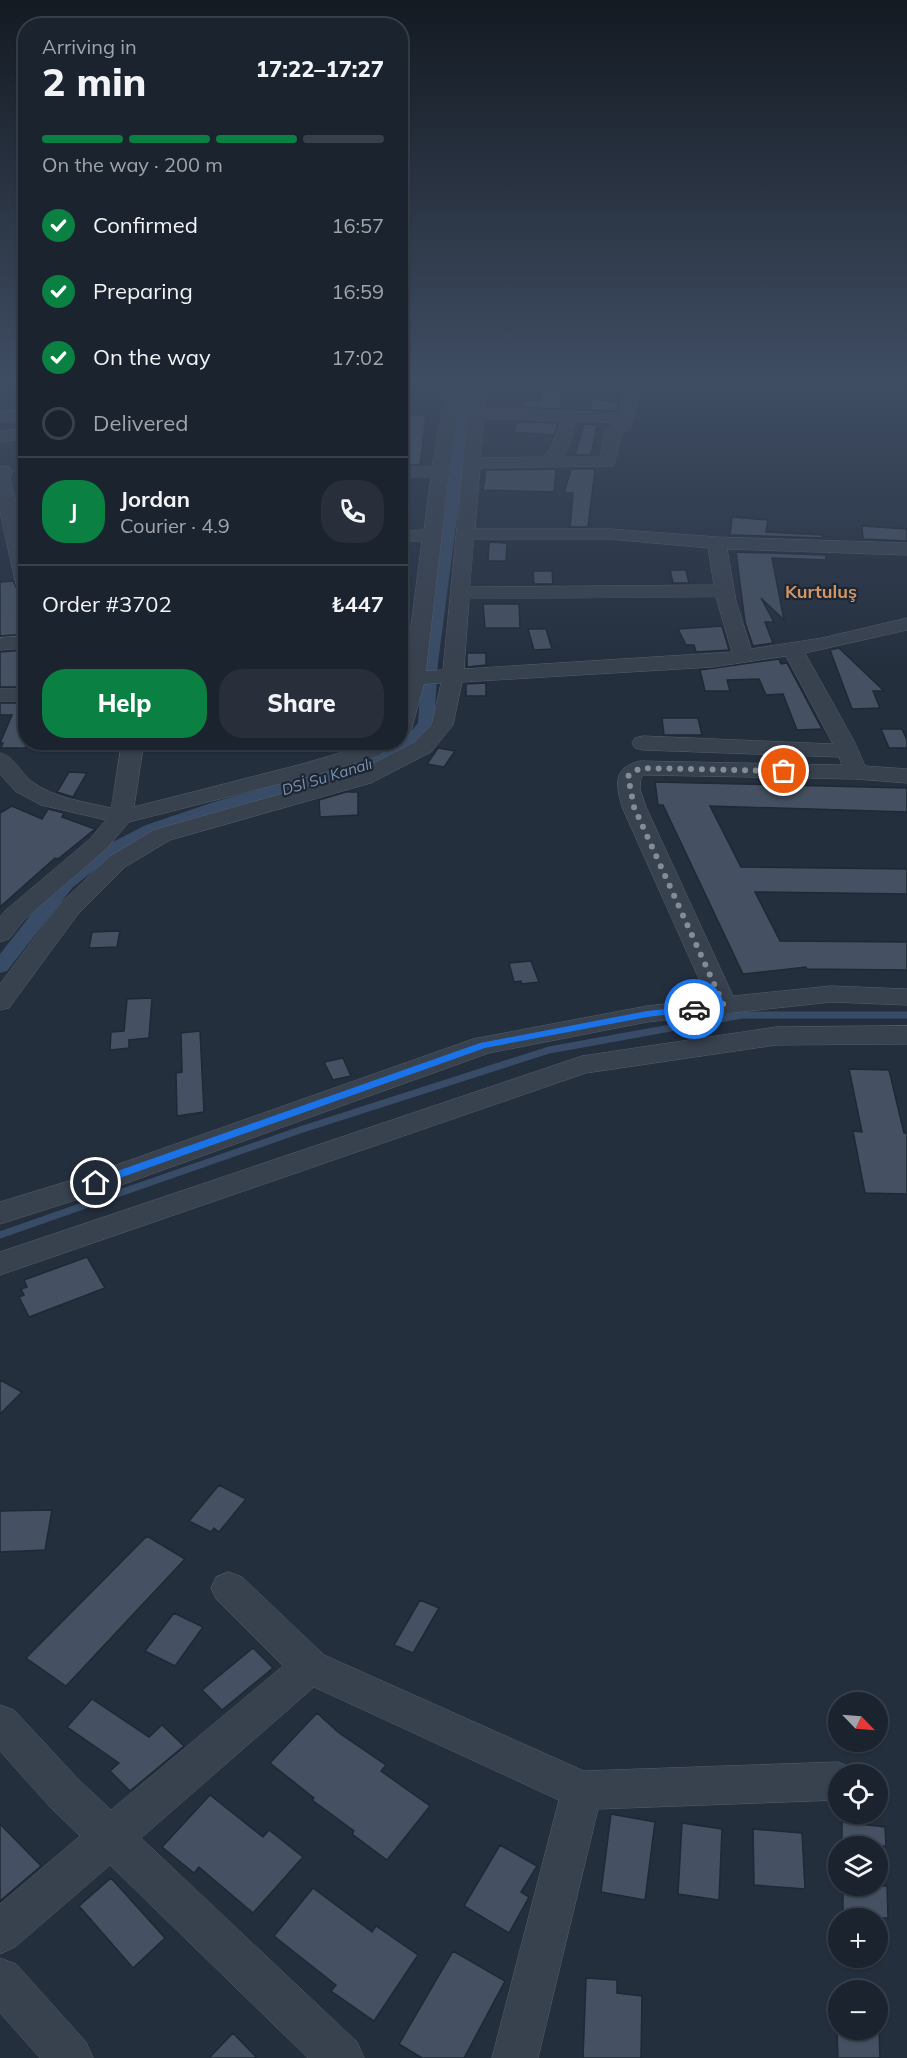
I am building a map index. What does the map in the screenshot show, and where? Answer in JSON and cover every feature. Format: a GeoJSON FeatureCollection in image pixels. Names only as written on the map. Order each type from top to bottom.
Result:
{"type":"FeatureCollection","features":[{"type":"Feature","properties":{"kind":"street"},"geometry":{"type":"LineString","coordinates":[[6,475],[17,505]]}},
{"type":"Feature","properties":{"kind":"street"},"geometry":{"type":"LineString","coordinates":[[440,475],[434,535],[408,678],[714,661],[792,648],[907,624]]}},
{"type":"Feature","properties":{"kind":"street"},"geometry":{"type":"LineString","coordinates":[[0,1002],[69,909],[117,862],[162,836],[363,778],[423,747],[442,725],[453,675],[471,475]]}},
{"type":"Feature","properties":{"kind":"street"},"geometry":{"type":"LineString","coordinates":[[465,534],[610,534],[717,543],[907,549]]}},
{"type":"Feature","properties":{"kind":"street"},"geometry":{"type":"LineString","coordinates":[[408,536],[434,535]]}},
{"type":"Feature","properties":{"kind":"street"},"geometry":{"type":"LineString","coordinates":[[717,543],[723,591],[734,632],[744,656]]}},
{"type":"Feature","properties":{"kind":"street"},"geometry":{"type":"LineString","coordinates":[[0,569],[18,572]]}},
{"type":"Feature","properties":{"kind":"street"},"geometry":{"type":"LineString","coordinates":[[460,593],[723,591]]}},
{"type":"Feature","properties":{"kind":"street"},"geometry":{"type":"LineString","coordinates":[[0,645],[18,643]]}},
{"type":"Feature","properties":{"kind":"street"},"geometry":{"type":"LineString","coordinates":[[792,648],[852,762]]}},
{"type":"Feature","properties":{"kind":"street"},"geometry":{"type":"LineString","coordinates":[[0,695],[18,695]]}},
{"type":"Feature","properties":{"kind":"street"},"geometry":{"type":"LineString","coordinates":[[644,743],[852,762],[907,776]]}},
{"type":"Feature","properties":{"kind":"street"},"geometry":{"type":"LineString","coordinates":[[0,934],[15,915],[98,844],[121,817],[132,750]]}},
{"type":"Feature","properties":{"kind":"street"},"geometry":{"type":"LineString","coordinates":[[0,760],[22,786],[49,800],[121,817],[314,768],[372,750]]}},
{"type":"Feature","properties":{"kind":"street"},"geometry":{"type":"LineString","coordinates":[[724,1006],[634,807],[628,776],[640,768],[852,762]]}},
{"type":"Feature","properties":{"kind":"street"},"geometry":{"type":"LineString","coordinates":[[0,798],[22,786]]}},
{"type":"Feature","properties":{"kind":"street"},"geometry":{"type":"LineString","coordinates":[[0,1213],[96,1183],[483,1045],[647,1014],[831,994],[907,998]]}},
{"type":"Feature","properties":{"kind":"street"},"geometry":{"type":"LineString","coordinates":[[0,1264],[582,1065],[776,1036],[907,1035]]}},
{"type":"Feature","properties":{"kind":"street"},"geometry":{"type":"LineString","coordinates":[[229,1588],[310,1666],[582,1790],[828,1781]]}},
{"type":"Feature","properties":{"kind":"street"},"geometry":{"type":"LineString","coordinates":[[0,1932],[310,1666]]}},
{"type":"Feature","properties":{"kind":"street"},"geometry":{"type":"LineString","coordinates":[[0,1723],[64,1794],[341,2058]]}},
{"type":"Feature","properties":{"kind":"street"},"geometry":{"type":"LineString","coordinates":[[515,2058],[582,1790]]}},
{"type":"Feature","properties":{"kind":"street"},"geometry":{"type":"LineString","coordinates":[[0,1980],[70,2058]]}},
{"type":"Feature","properties":{"kind":"building"},"geometry":{"type":"Polygon","coordinates":[[[485,475],[555,475],[554,492],[483,490],[485,475]]]}},
{"type":"Feature","properties":{"kind":"building"},"geometry":{"type":"Polygon","coordinates":[[[569,475],[594,475],[588,527],[570,527],[573,493],[564,493],[569,475]]]}},
{"type":"Feature","properties":{"kind":"building"},"geometry":{"type":"Polygon","coordinates":[[[732,517],[768,520],[766,532],[823,535],[823,538],[730,535],[732,517]]]}},
{"type":"Feature","properties":{"kind":"building"},"geometry":{"type":"Polygon","coordinates":[[[862,526],[907,529],[907,541],[863,539],[862,526]]]}},
{"type":"Feature","properties":{"kind":"building"},"geometry":{"type":"Polygon","coordinates":[[[489,542],[507,543],[506,561],[488,561],[489,542]]]}},
{"type":"Feature","properties":{"kind":"building"},"geometry":{"type":"Polygon","coordinates":[[[736,552],[826,555],[826,560],[772,558],[784,620],[761,598],[774,622],[765,622],[773,643],[753,646],[745,622],[736,552]]]}},
{"type":"Feature","properties":{"kind":"building"},"geometry":{"type":"Polygon","coordinates":[[[670,570],[686,570],[689,583],[673,583],[670,570]]]}},
{"type":"Feature","properties":{"kind":"building"},"geometry":{"type":"Polygon","coordinates":[[[533,571],[552,571],[553,584],[534,584],[533,571]]]}},
{"type":"Feature","properties":{"kind":"building"},"geometry":{"type":"Polygon","coordinates":[[[13,581],[18,591],[18,635],[0,636],[0,582],[13,581]]]}},
{"type":"Feature","properties":{"kind":"building"},"geometry":{"type":"Polygon","coordinates":[[[483,604],[519,604],[520,628],[485,628],[483,604]]]}},
{"type":"Feature","properties":{"kind":"building"},"geometry":{"type":"Polygon","coordinates":[[[722,626],[729,650],[696,652],[694,645],[686,645],[678,629],[722,626]]]}},
{"type":"Feature","properties":{"kind":"building"},"geometry":{"type":"Polygon","coordinates":[[[528,629],[546,629],[552,649],[534,650],[528,629]]]}},
{"type":"Feature","properties":{"kind":"building"},"geometry":{"type":"Polygon","coordinates":[[[839,648],[884,691],[873,691],[880,708],[852,709],[830,650],[839,648]]]}},
{"type":"Feature","properties":{"kind":"building"},"geometry":{"type":"Polygon","coordinates":[[[18,651],[18,687],[0,687],[0,652],[18,651]]]}},
{"type":"Feature","properties":{"kind":"building"},"geometry":{"type":"Polygon","coordinates":[[[467,653],[486,653],[486,665],[467,667],[467,653]]]}},
{"type":"Feature","properties":{"kind":"building"},"geometry":{"type":"Polygon","coordinates":[[[779,659],[781,664],[787,663],[822,729],[797,730],[783,694],[766,695],[759,679],[727,680],[730,691],[705,691],[700,670],[779,659]]]}},
{"type":"Feature","properties":{"kind":"building"},"geometry":{"type":"Polygon","coordinates":[[[486,683],[486,696],[466,696],[466,684],[486,683]]]}},
{"type":"Feature","properties":{"kind":"building"},"geometry":{"type":"Polygon","coordinates":[[[0,703],[18,703],[18,748],[1,748],[3,743],[0,743],[12,715],[0,715],[0,703]]]}},
{"type":"Feature","properties":{"kind":"building"},"geometry":{"type":"Polygon","coordinates":[[[662,718],[698,718],[702,735],[664,735],[662,718]]]}},
{"type":"Feature","properties":{"kind":"building"},"geometry":{"type":"Polygon","coordinates":[[[881,729],[902,729],[907,740],[907,748],[889,748],[881,729]]]}},
{"type":"Feature","properties":{"kind":"building"},"geometry":{"type":"Polygon","coordinates":[[[438,748],[455,751],[444,767],[427,764],[438,748]]]}},
{"type":"Feature","properties":{"kind":"building"},"geometry":{"type":"Polygon","coordinates":[[[69,772],[87,773],[73,797],[57,792],[69,772]]]}},
{"type":"Feature","properties":{"kind":"building"},"geometry":{"type":"Polygon","coordinates":[[[655,782],[907,788],[907,812],[710,806],[741,867],[907,869],[907,894],[755,892],[780,941],[907,942],[907,970],[806,969],[806,967],[743,974],[663,805],[658,805],[655,782]]]}},
{"type":"Feature","properties":{"kind":"building"},"geometry":{"type":"Polygon","coordinates":[[[346,792],[358,792],[358,815],[320,817],[319,800],[346,792]]]}},
{"type":"Feature","properties":{"kind":"building"},"geometry":{"type":"Polygon","coordinates":[[[12,806],[42,819],[48,809],[64,813],[62,817],[95,829],[58,859],[55,858],[0,907],[0,813],[12,806]]]}},
{"type":"Feature","properties":{"kind":"building"},"geometry":{"type":"Polygon","coordinates":[[[120,931],[117,947],[89,948],[92,932],[120,931]]]}},
{"type":"Feature","properties":{"kind":"building"},"geometry":{"type":"Polygon","coordinates":[[[531,961],[539,982],[522,984],[521,981],[514,982],[509,963],[531,961]]]}},
{"type":"Feature","properties":{"kind":"building"},"geometry":{"type":"Polygon","coordinates":[[[152,998],[149,1038],[129,1040],[129,1048],[110,1050],[111,1032],[124,1031],[127,999],[152,998]]]}},
{"type":"Feature","properties":{"kind":"building"},"geometry":{"type":"Polygon","coordinates":[[[200,1031],[204,1112],[177,1116],[176,1073],[182,1072],[181,1033],[200,1031]]]}},
{"type":"Feature","properties":{"kind":"building"},"geometry":{"type":"Polygon","coordinates":[[[343,1058],[351,1076],[333,1080],[324,1062],[343,1058]]]}},
{"type":"Feature","properties":{"kind":"building"},"geometry":{"type":"Polygon","coordinates":[[[849,1069],[889,1070],[904,1133],[907,1133],[907,1194],[865,1193],[853,1131],[862,1132],[849,1069]]]}},
{"type":"Feature","properties":{"kind":"building"},"geometry":{"type":"Polygon","coordinates":[[[87,1257],[105,1288],[29,1317],[19,1297],[24,1295],[21,1289],[27,1287],[24,1280],[87,1257]]]}},
{"type":"Feature","properties":{"kind":"building"},"geometry":{"type":"Polygon","coordinates":[[[0,1380],[22,1392],[0,1414],[0,1380]]]}},
{"type":"Feature","properties":{"kind":"building"},"geometry":{"type":"Polygon","coordinates":[[[219,1485],[246,1499],[219,1532],[214,1528],[211,1532],[189,1521],[219,1485]]]}},
{"type":"Feature","properties":{"kind":"building"},"geometry":{"type":"Polygon","coordinates":[[[52,1510],[45,1550],[0,1552],[0,1511],[52,1510]]]}},
{"type":"Feature","properties":{"kind":"building"},"geometry":{"type":"Polygon","coordinates":[[[147,1536],[185,1559],[66,1686],[26,1658],[147,1536]]]}},
{"type":"Feature","properties":{"kind":"building"},"geometry":{"type":"Polygon","coordinates":[[[420,1600],[439,1608],[413,1653],[394,1645],[420,1600]]]}},
{"type":"Feature","properties":{"kind":"building"},"geometry":{"type":"Polygon","coordinates":[[[174,1613],[203,1627],[175,1666],[145,1651],[174,1613]]]}},
{"type":"Feature","properties":{"kind":"building"},"geometry":{"type":"Polygon","coordinates":[[[253,1648],[273,1668],[222,1710],[202,1690],[253,1648]]]}},
{"type":"Feature","properties":{"kind":"building"},"geometry":{"type":"Polygon","coordinates":[[[92,1699],[149,1737],[162,1725],[184,1746],[130,1791],[110,1771],[119,1763],[67,1727],[92,1699]]]}},
{"type":"Feature","properties":{"kind":"building"},"geometry":{"type":"Polygon","coordinates":[[[317,1713],[339,1733],[386,1765],[381,1771],[430,1806],[387,1860],[352,1834],[354,1831],[312,1800],[314,1798],[270,1763],[317,1713]]]}},
{"type":"Feature","properties":{"kind":"building"},"geometry":{"type":"Polygon","coordinates":[[[210,1795],[263,1837],[269,1830],[303,1857],[253,1913],[199,1867],[194,1873],[162,1847],[210,1795]]]}},
{"type":"Feature","properties":{"kind":"building"},"geometry":{"type":"Polygon","coordinates":[[[611,1814],[655,1822],[645,1900],[601,1892],[611,1814]]]}},
{"type":"Feature","properties":{"kind":"building"},"geometry":{"type":"Polygon","coordinates":[[[682,1823],[722,1829],[719,1900],[678,1894],[682,1823]]]}},
{"type":"Feature","properties":{"kind":"building"},"geometry":{"type":"Polygon","coordinates":[[[0,1824],[41,1866],[0,1901],[0,1824]]]}},
{"type":"Feature","properties":{"kind":"building"},"geometry":{"type":"Polygon","coordinates":[[[842,1824],[885,1827],[885,1836],[842,1836],[842,1824]]]}},
{"type":"Feature","properties":{"kind":"building"},"geometry":{"type":"Polygon","coordinates":[[[753,1829],[802,1833],[805,1889],[754,1885],[753,1829]]]}},
{"type":"Feature","properties":{"kind":"building"},"geometry":{"type":"Polygon","coordinates":[[[500,1845],[537,1866],[521,1892],[529,1897],[509,1933],[464,1906],[500,1845]]]}},
{"type":"Feature","properties":{"kind":"building"},"geometry":{"type":"Polygon","coordinates":[[[111,1878],[165,1938],[133,1968],[79,1906],[111,1878]]]}},
{"type":"Feature","properties":{"kind":"building"},"geometry":{"type":"Polygon","coordinates":[[[313,1888],[372,1932],[376,1926],[418,1955],[374,2021],[331,1991],[336,1985],[274,1936],[313,1888]]]}},
{"type":"Feature","properties":{"kind":"building"},"geometry":{"type":"Polygon","coordinates":[[[843,1896],[887,1896],[888,1908],[843,1908],[843,1896]]]}},
{"type":"Feature","properties":{"kind":"building"},"geometry":{"type":"Polygon","coordinates":[[[453,1951],[505,1981],[464,2058],[422,2058],[399,2044],[453,1951]]]}},
{"type":"Feature","properties":{"kind":"building"},"geometry":{"type":"Polygon","coordinates":[[[586,1978],[617,1980],[617,1993],[642,1996],[641,2058],[583,2058],[586,1978]]]}},
{"type":"Feature","properties":{"kind":"building"},"geometry":{"type":"Polygon","coordinates":[[[233,2033],[257,2058],[209,2058],[233,2033]]]}},
{"type":"Feature","properties":{"kind":"building"},"geometry":{"type":"Polygon","coordinates":[[[837,2040],[879,2040],[880,2058],[838,2058],[837,2040]]]}},
{"type":"Feature","properties":{"kind":"waterway","name":"DSİ Su Kanalı"},"geometry":{"type":"LineString","coordinates":[[408,743],[414,739],[426,723],[430,663],[456,475]]}},
{"type":"Feature","properties":{"kind":"waterway","name":"DSİ Su Kanalı"},"geometry":{"type":"LineString","coordinates":[[0,967],[66,883],[102,855],[152,829],[223,805],[378,762],[397,750]]}},
{"type":"Feature","properties":{"kind":"waterway"},"geometry":{"type":"LineString","coordinates":[[0,1235],[300,1130],[549,1050],[742,1015],[907,1015]]}},
{"type":"Feature","properties":{"kind":"way so far"},"geometry":{"type":"LineString","coordinates":[[694,1009],[724,1006],[634,807],[628,776],[640,768],[784,771]]}},
{"type":"Feature","properties":{"kind":"district","name":"Kurtuluş"},"geometry":{"type":"Point","coordinates":[821,592]}},
{"type":"Feature","properties":{"kind":"route"},"geometry":{"type":"LineString","coordinates":[[96,1183],[483,1045],[647,1014],[694,1009]]}}]}
